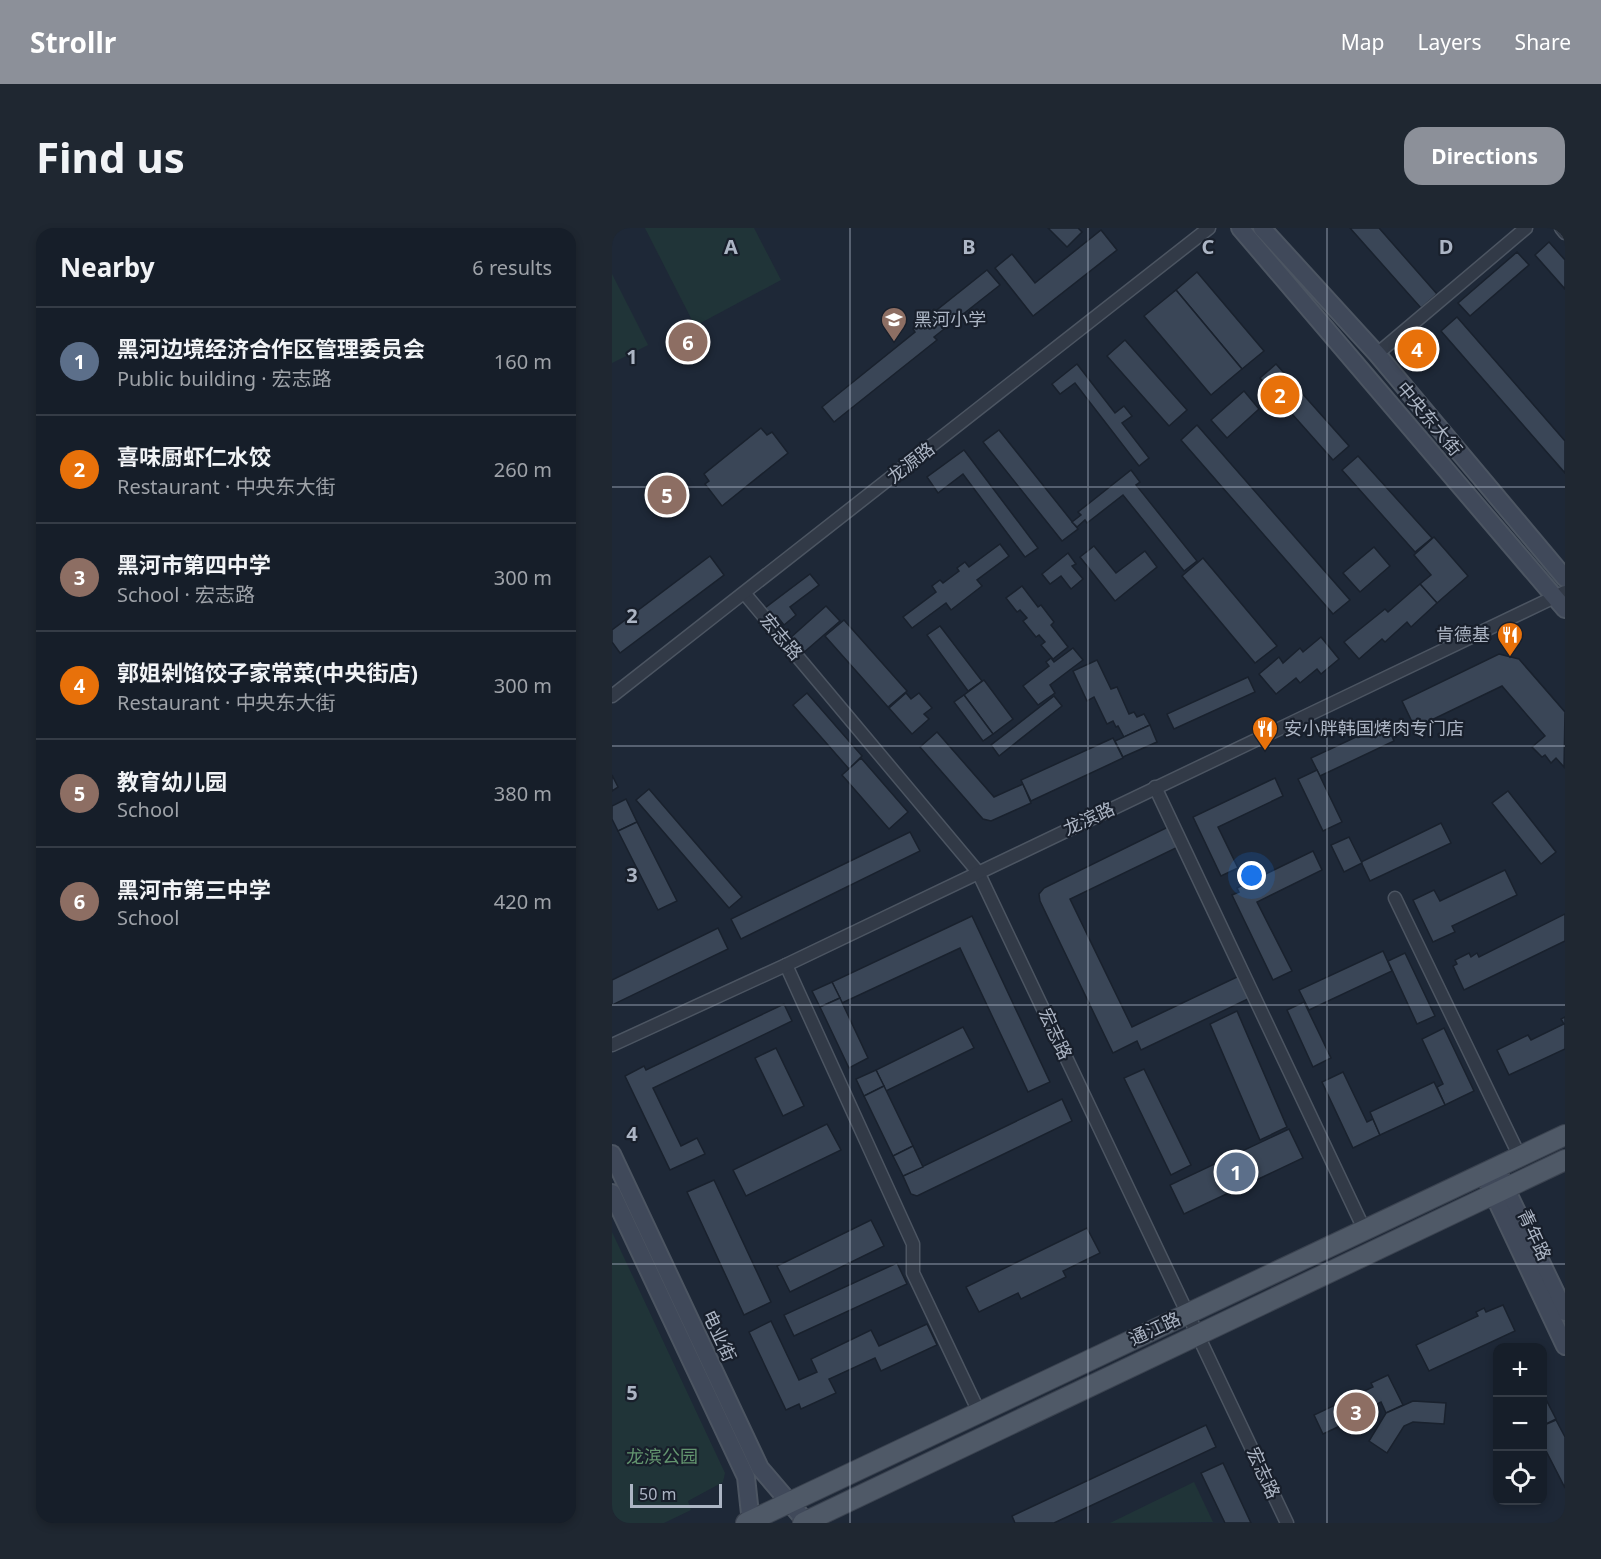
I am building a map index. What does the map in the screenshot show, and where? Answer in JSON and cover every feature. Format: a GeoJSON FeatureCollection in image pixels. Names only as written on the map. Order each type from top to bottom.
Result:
{"type":"FeatureCollection","features":[{"type":"Feature","properties":{"kind":"main road","name":"中央东大街"},"geometry":{"type":"LineString","coordinates":[[1240,228],[1561,599]]}},
{"type":"Feature","properties":{"kind":"main road","name":"中央东大街"},"geometry":{"type":"LineString","coordinates":[[1262,228],[1377,354],[1565,578]]}},
{"type":"Feature","properties":{"kind":"main road","name":"通江路"},"geometry":{"type":"LineString","coordinates":[[749,1522],[1364,1229],[1565,1136]]}},
{"type":"Feature","properties":{"kind":"main road","name":"电业街"},"geometry":{"type":"LineString","coordinates":[[612,1155],[760,1468],[806,1522]]}},
{"type":"Feature","properties":{"kind":"main road","name":"通江路"},"geometry":{"type":"LineString","coordinates":[[806,1522],[1565,1160]]}},
{"type":"Feature","properties":{"kind":"main road","name":"青年路"},"geometry":{"type":"LineString","coordinates":[[1490,1171],[1565,1312]]}},
{"type":"Feature","properties":{"kind":"main road","name":"青年路"},"geometry":{"type":"LineString","coordinates":[[1500,1191],[1565,1346]]}},
{"type":"Feature","properties":{"kind":"main road","name":"电业街"},"geometry":{"type":"LineString","coordinates":[[612,1193],[746,1477],[749,1522]]}},
{"type":"Feature","properties":{"kind":"street","name":"龙源路"},"geometry":{"type":"LineString","coordinates":[[612,696],[1209,228]]}},
{"type":"Feature","properties":{"kind":"street"},"geometry":{"type":"LineString","coordinates":[[1377,354],[1526,228]]}},
{"type":"Feature","properties":{"kind":"street"},"geometry":{"type":"LineString","coordinates":[[1561,228],[1565,233]]}},
{"type":"Feature","properties":{"kind":"street","name":"宏志路"},"geometry":{"type":"LineString","coordinates":[[745,594],[978,872],[1287,1523]]}},
{"type":"Feature","properties":{"kind":"street","name":"龙滨路"},"geometry":{"type":"LineString","coordinates":[[612,1045],[1155,787],[1561,599]]}},
{"type":"Feature","properties":{"kind":"street"},"geometry":{"type":"LineString","coordinates":[[1155,787],[1364,1229]]}},
{"type":"Feature","properties":{"kind":"street"},"geometry":{"type":"LineString","coordinates":[[1395,898],[1520,1157]]}},
{"type":"Feature","properties":{"kind":"street"},"geometry":{"type":"LineString","coordinates":[[786,964],[913,1244],[913,1273],[979,1412]]}},
{"type":"Feature","properties":{"kind":"green space"},"geometry":{"type":"Polygon","coordinates":[[[645,228],[754,228],[781,280],[695,326],[645,228]]]}},
{"type":"Feature","properties":{"kind":"green space"},"geometry":{"type":"Polygon","coordinates":[[[612,274],[648,345],[612,363],[612,274]]]}},
{"type":"Feature","properties":{"kind":"green space","name":"龙滨公园"},"geometry":{"type":"Polygon","coordinates":[[[612,1232],[725,1473],[723,1482],[688,1501],[691,1510],[664,1523],[612,1523],[612,1232]]]}},
{"type":"Feature","properties":{"kind":"green space"},"geometry":{"type":"Polygon","coordinates":[[[1194,1482],[1213,1522],[1110,1523],[1194,1482]]]}},
{"type":"Feature","properties":{"kind":"building"},"geometry":{"type":"Polygon","coordinates":[[[1048,228],[1078,228],[1082,232],[1067,247],[1048,228]]]}},
{"type":"Feature","properties":{"kind":"building"},"geometry":{"type":"Polygon","coordinates":[[[1350,228],[1379,228],[1437,294],[1421,308],[1350,228]]]}},
{"type":"Feature","properties":{"kind":"building"},"geometry":{"type":"Polygon","coordinates":[[[1101,230],[1117,250],[1033,316],[995,268],[1012,254],[1035,283],[1101,230]]]}},
{"type":"Feature","properties":{"kind":"building"},"geometry":{"type":"Polygon","coordinates":[[[1549,242],[1565,260],[1565,289],[1535,255],[1549,242]]]}},
{"type":"Feature","properties":{"kind":"building"},"geometry":{"type":"Polygon","coordinates":[[[1517,252],[1529,265],[1470,316],[1458,303],[1517,252]]]}},
{"type":"Feature","properties":{"kind":"building"},"geometry":{"type":"Polygon","coordinates":[[[987,270],[1000,285],[934,337],[937,340],[834,422],[822,407],[915,332],[913,329],[987,270]]]}},
{"type":"Feature","properties":{"kind":"building"},"geometry":{"type":"Polygon","coordinates":[[[1197,272],[1264,351],[1242,369],[1176,290],[1197,272]]]}},
{"type":"Feature","properties":{"kind":"building"},"geometry":{"type":"Polygon","coordinates":[[[1176,290],[1242,369],[1211,395],[1144,316],[1176,290]]]}},
{"type":"Feature","properties":{"kind":"building"},"geometry":{"type":"Polygon","coordinates":[[[1457,317],[1565,441],[1565,473],[1441,331],[1457,317]]]}},
{"type":"Feature","properties":{"kind":"building"},"geometry":{"type":"Polygon","coordinates":[[[1125,340],[1187,410],[1169,426],[1107,356],[1125,340]]]}},
{"type":"Feature","properties":{"kind":"building"},"geometry":{"type":"Polygon","coordinates":[[[1077,364],[1115,413],[1124,406],[1132,416],[1122,423],[1149,458],[1139,466],[1075,383],[1060,394],[1052,384],[1077,364]]]}},
{"type":"Feature","properties":{"kind":"building"},"geometry":{"type":"Polygon","coordinates":[[[1276,364],[1349,446],[1333,460],[1260,378],[1276,364]]]}},
{"type":"Feature","properties":{"kind":"building"},"geometry":{"type":"Polygon","coordinates":[[[1244,391],[1259,409],[1227,438],[1211,420],[1244,391]]]}},
{"type":"Feature","properties":{"kind":"building"},"geometry":{"type":"Polygon","coordinates":[[[1197,425],[1350,600],[1333,614],[1181,440],[1197,425]]]}},
{"type":"Feature","properties":{"kind":"building"},"geometry":{"type":"Polygon","coordinates":[[[761,428],[767,435],[772,432],[788,453],[722,506],[705,484],[709,481],[704,474],[761,428]]]}},
{"type":"Feature","properties":{"kind":"building"},"geometry":{"type":"Polygon","coordinates":[[[999,430],[1078,529],[1062,541],[983,442],[999,430]]]}},
{"type":"Feature","properties":{"kind":"building"},"geometry":{"type":"Polygon","coordinates":[[[964,450],[1038,548],[1025,557],[963,474],[938,493],[927,477],[964,450]]]}},
{"type":"Feature","properties":{"kind":"building"},"geometry":{"type":"Polygon","coordinates":[[[1358,456],[1432,538],[1415,552],[1342,470],[1358,456]]]}},
{"type":"Feature","properties":{"kind":"building"},"geometry":{"type":"Polygon","coordinates":[[[1131,470],[1140,482],[1136,485],[1197,561],[1184,571],[1123,495],[1087,523],[1085,520],[1077,527],[1072,522],[1081,515],[1078,512],[1131,470]]]}},
{"type":"Feature","properties":{"kind":"building"},"geometry":{"type":"Polygon","coordinates":[[[1434,537],[1468,576],[1437,603],[1420,584],[1431,575],[1414,555],[1434,537]]]}},
{"type":"Feature","properties":{"kind":"building"},"geometry":{"type":"Polygon","coordinates":[[[1000,544],[1009,556],[977,580],[982,586],[951,610],[946,603],[912,628],[903,617],[936,592],[932,586],[940,580],[943,583],[959,571],[957,568],[965,562],[969,567],[1000,544]]]}},
{"type":"Feature","properties":{"kind":"building"},"geometry":{"type":"Polygon","coordinates":[[[1094,546],[1116,573],[1145,551],[1157,567],[1115,601],[1080,557],[1094,546]]]}},
{"type":"Feature","properties":{"kind":"building"},"geometry":{"type":"Polygon","coordinates":[[[1374,547],[1390,566],[1360,592],[1343,573],[1374,547]]]}},
{"type":"Feature","properties":{"kind":"building"},"geometry":{"type":"Polygon","coordinates":[[[1068,553],[1076,564],[1072,566],[1083,579],[1071,589],[1061,576],[1050,584],[1042,574],[1068,553]]]}},
{"type":"Feature","properties":{"kind":"building"},"geometry":{"type":"Polygon","coordinates":[[[710,556],[724,575],[620,653],[612,642],[612,630],[710,556]]]}},
{"type":"Feature","properties":{"kind":"building"},"geometry":{"type":"Polygon","coordinates":[[[1203,558],[1277,646],[1255,663],[1182,576],[1203,558]]]}},
{"type":"Feature","properties":{"kind":"building"},"geometry":{"type":"Polygon","coordinates":[[[810,574],[819,585],[790,607],[796,615],[784,625],[777,616],[773,619],[765,608],[810,574]]]}},
{"type":"Feature","properties":{"kind":"building"},"geometry":{"type":"Polygon","coordinates":[[[1420,584],[1437,603],[1411,627],[1407,622],[1385,642],[1382,639],[1359,659],[1344,642],[1385,609],[1388,612],[1420,584]]]}},
{"type":"Feature","properties":{"kind":"building"},"geometry":{"type":"Polygon","coordinates":[[[1022,586],[1038,607],[1041,605],[1054,622],[1051,625],[1068,647],[1053,659],[1041,645],[1045,642],[1039,635],[1036,637],[1023,621],[1027,618],[1020,610],[1017,612],[1006,598],[1022,586]]]}},
{"type":"Feature","properties":{"kind":"building"},"geometry":{"type":"Polygon","coordinates":[[[826,606],[840,621],[802,654],[789,639],[826,606]]]}},
{"type":"Feature","properties":{"kind":"building"},"geometry":{"type":"Polygon","coordinates":[[[844,620],[907,691],[888,707],[825,636],[844,620]]]}},
{"type":"Feature","properties":{"kind":"building"},"geometry":{"type":"Polygon","coordinates":[[[940,626],[982,681],[968,691],[927,635],[940,626]]]}},
{"type":"Feature","properties":{"kind":"building"},"geometry":{"type":"Polygon","coordinates":[[[1321,637],[1339,659],[1321,674],[1317,669],[1300,683],[1296,678],[1276,694],[1259,674],[1279,657],[1283,663],[1300,648],[1303,652],[1321,637]]]}},
{"type":"Feature","properties":{"kind":"building"},"geometry":{"type":"Polygon","coordinates":[[[1073,648],[1083,660],[1050,685],[1055,693],[1038,705],[1023,686],[1049,666],[1046,662],[1051,658],[1054,662],[1073,648]]]}},
{"type":"Feature","properties":{"kind":"building"},"geometry":{"type":"Polygon","coordinates":[[[1499,654],[1519,659],[1565,712],[1564,767],[1556,758],[1551,763],[1545,755],[1542,757],[1532,747],[1545,736],[1502,686],[1415,728],[1402,701],[1499,654]]]}},
{"type":"Feature","properties":{"kind":"building"},"geometry":{"type":"Polygon","coordinates":[[[1097,660],[1111,689],[1117,687],[1129,714],[1134,712],[1137,717],[1144,714],[1150,725],[1124,737],[1113,721],[1107,724],[1094,697],[1087,701],[1073,671],[1097,660]]]}},
{"type":"Feature","properties":{"kind":"building"},"geometry":{"type":"Polygon","coordinates":[[[1248,677],[1255,692],[1174,729],[1167,714],[1248,677]]]}},
{"type":"Feature","properties":{"kind":"building"},"geometry":{"type":"Polygon","coordinates":[[[984,680],[1013,719],[993,734],[964,695],[984,680]]]}},
{"type":"Feature","properties":{"kind":"building"},"geometry":{"type":"Polygon","coordinates":[[[807,693],[862,756],[849,769],[793,705],[807,693]]]}},
{"type":"Feature","properties":{"kind":"building"},"geometry":{"type":"Polygon","coordinates":[[[906,693],[911,699],[919,693],[932,708],[924,714],[929,719],[912,734],[889,708],[906,693]]]}},
{"type":"Feature","properties":{"kind":"building"},"geometry":{"type":"Polygon","coordinates":[[[964,695],[993,734],[983,741],[954,702],[964,695]]]}},
{"type":"Feature","properties":{"kind":"building"},"geometry":{"type":"Polygon","coordinates":[[[1054,696],[1062,706],[999,756],[991,745],[1054,696]]]}},
{"type":"Feature","properties":{"kind":"building"},"geometry":{"type":"Polygon","coordinates":[[[1386,723],[1394,741],[1320,776],[1311,758],[1386,723]]]}},
{"type":"Feature","properties":{"kind":"building"},"geometry":{"type":"Polygon","coordinates":[[[1150,725],[1157,742],[1123,757],[1115,741],[1150,725]]]}},
{"type":"Feature","properties":{"kind":"building"},"geometry":{"type":"Polygon","coordinates":[[[937,732],[994,797],[1023,784],[1031,803],[991,821],[983,819],[920,747],[937,732]]]}},
{"type":"Feature","properties":{"kind":"building"},"geometry":{"type":"Polygon","coordinates":[[[1113,738],[1123,758],[1031,801],[1021,780],[1113,738]]]}},
{"type":"Feature","properties":{"kind":"building"},"geometry":{"type":"Polygon","coordinates":[[[861,758],[908,812],[889,829],[842,775],[861,758]]]}},
{"type":"Feature","properties":{"kind":"building"},"geometry":{"type":"Polygon","coordinates":[[[1317,770],[1342,822],[1323,831],[1298,779],[1317,770]]]}},
{"type":"Feature","properties":{"kind":"building"},"geometry":{"type":"Polygon","coordinates":[[[612,775],[618,787],[612,791],[612,775]]]}},
{"type":"Feature","properties":{"kind":"building"},"geometry":{"type":"Polygon","coordinates":[[[1275,778],[1283,796],[1218,827],[1238,868],[1221,876],[1193,817],[1275,778]]]}},
{"type":"Feature","properties":{"kind":"building"},"geometry":{"type":"Polygon","coordinates":[[[649,789],[742,897],[729,908],[636,800],[649,789]]]}},
{"type":"Feature","properties":{"kind":"building"},"geometry":{"type":"Polygon","coordinates":[[[1508,791],[1556,852],[1541,864],[1492,803],[1508,791]]]}},
{"type":"Feature","properties":{"kind":"building"},"geometry":{"type":"Polygon","coordinates":[[[626,799],[637,822],[618,831],[612,819],[612,806],[626,799]]]}},
{"type":"Feature","properties":{"kind":"building"},"geometry":{"type":"Polygon","coordinates":[[[637,822],[677,901],[658,910],[618,831],[637,822]]]}},
{"type":"Feature","properties":{"kind":"building"},"geometry":{"type":"Polygon","coordinates":[[[1441,823],[1451,843],[1370,881],[1361,862],[1441,823]]]}},
{"type":"Feature","properties":{"kind":"building"},"geometry":{"type":"Polygon","coordinates":[[[1168,827],[1178,847],[1070,899],[1132,1027],[1239,976],[1250,998],[1141,1050],[1137,1041],[1113,1053],[1040,901],[1039,894],[1044,888],[1168,827]]]}},
{"type":"Feature","properties":{"kind":"building"},"geometry":{"type":"Polygon","coordinates":[[[910,832],[920,851],[741,939],[731,919],[910,832]]]}},
{"type":"Feature","properties":{"kind":"building"},"geometry":{"type":"Polygon","coordinates":[[[1349,837],[1362,863],[1344,872],[1331,845],[1349,837]]]}},
{"type":"Feature","properties":{"kind":"building"},"geometry":{"type":"Polygon","coordinates":[[[1313,851],[1322,870],[1257,902],[1292,971],[1273,980],[1232,895],[1239,892],[1237,888],[1313,851]]]}},
{"type":"Feature","properties":{"kind":"building"},"geometry":{"type":"Polygon","coordinates":[[[1505,870],[1517,895],[1452,926],[1455,932],[1433,942],[1413,900],[1434,890],[1440,901],[1505,870]]]}},
{"type":"Feature","properties":{"kind":"building"},"geometry":{"type":"Polygon","coordinates":[[[1565,914],[1565,941],[1464,990],[1453,966],[1457,964],[1455,960],[1469,953],[1471,957],[1477,953],[1479,957],[1565,914]]]}},
{"type":"Feature","properties":{"kind":"building"},"geometry":{"type":"Polygon","coordinates":[[[972,916],[1050,1082],[1028,1092],[960,948],[842,1003],[832,982],[972,916]]]}},
{"type":"Feature","properties":{"kind":"building"},"geometry":{"type":"Polygon","coordinates":[[[718,928],[728,949],[612,1005],[612,980],[718,928]]]}},
{"type":"Feature","properties":{"kind":"building"},"geometry":{"type":"Polygon","coordinates":[[[1383,951],[1392,971],[1309,1010],[1299,990],[1383,951]]]}},
{"type":"Feature","properties":{"kind":"building"},"geometry":{"type":"Polygon","coordinates":[[[1405,953],[1435,1016],[1417,1024],[1388,961],[1405,953]]]}},
{"type":"Feature","properties":{"kind":"building"},"geometry":{"type":"Polygon","coordinates":[[[832,982],[840,998],[820,1007],[812,991],[832,982]]]}},
{"type":"Feature","properties":{"kind":"building"},"geometry":{"type":"Polygon","coordinates":[[[840,998],[868,1058],[849,1068],[820,1007],[840,998]]]}},
{"type":"Feature","properties":{"kind":"building"},"geometry":{"type":"Polygon","coordinates":[[[1304,1002],[1331,1058],[1313,1067],[1287,1010],[1304,1002]]]}},
{"type":"Feature","properties":{"kind":"building"},"geometry":{"type":"Polygon","coordinates":[[[784,1004],[792,1021],[653,1088],[681,1146],[697,1138],[705,1154],[670,1170],[625,1076],[644,1066],[646,1070],[784,1004]]]}},
{"type":"Feature","properties":{"kind":"building"},"geometry":{"type":"Polygon","coordinates":[[[1237,1011],[1287,1127],[1260,1140],[1210,1024],[1237,1011]]]}},
{"type":"Feature","properties":{"kind":"building"},"geometry":{"type":"Polygon","coordinates":[[[1565,1017],[1565,1049],[1509,1075],[1497,1050],[1528,1035],[1531,1040],[1564,1024],[1561,1019],[1565,1017]]]}},
{"type":"Feature","properties":{"kind":"building"},"geometry":{"type":"Polygon","coordinates":[[[963,1027],[974,1048],[886,1091],[876,1070],[963,1027]]]}},
{"type":"Feature","properties":{"kind":"building"},"geometry":{"type":"Polygon","coordinates":[[[1444,1028],[1474,1091],[1445,1105],[1437,1087],[1443,1084],[1422,1039],[1444,1028]]]}},
{"type":"Feature","properties":{"kind":"building"},"geometry":{"type":"Polygon","coordinates":[[[776,1048],[804,1106],[783,1116],[755,1058],[776,1048]]]}},
{"type":"Feature","properties":{"kind":"building"},"geometry":{"type":"Polygon","coordinates":[[[1144,1069],[1191,1165],[1171,1175],[1124,1078],[1144,1069]]]}},
{"type":"Feature","properties":{"kind":"building"},"geometry":{"type":"Polygon","coordinates":[[[876,1070],[884,1086],[864,1096],[856,1079],[876,1070]]]}},
{"type":"Feature","properties":{"kind":"building"},"geometry":{"type":"Polygon","coordinates":[[[1343,1072],[1367,1122],[1373,1119],[1380,1135],[1353,1148],[1322,1082],[1343,1072]]]}},
{"type":"Feature","properties":{"kind":"building"},"geometry":{"type":"Polygon","coordinates":[[[1434,1082],[1445,1105],[1380,1135],[1370,1112],[1434,1082]]]}},
{"type":"Feature","properties":{"kind":"building"},"geometry":{"type":"Polygon","coordinates":[[[884,1086],[913,1146],[893,1156],[864,1096],[884,1086]]]}},
{"type":"Feature","properties":{"kind":"building"},"geometry":{"type":"Polygon","coordinates":[[[1062,1099],[1072,1121],[917,1196],[911,1194],[903,1176],[1062,1099]]]}},
{"type":"Feature","properties":{"kind":"building"},"geometry":{"type":"Polygon","coordinates":[[[827,1124],[841,1150],[746,1196],[733,1170],[827,1124]]]}},
{"type":"Feature","properties":{"kind":"building"},"geometry":{"type":"Polygon","coordinates":[[[1289,1129],[1303,1158],[1184,1214],[1170,1185],[1289,1129]]]}},
{"type":"Feature","properties":{"kind":"building"},"geometry":{"type":"Polygon","coordinates":[[[913,1146],[923,1167],[903,1176],[893,1156],[913,1146]]]}},
{"type":"Feature","properties":{"kind":"building"},"geometry":{"type":"Polygon","coordinates":[[[714,1180],[771,1302],[744,1315],[687,1192],[714,1180]]]}},
{"type":"Feature","properties":{"kind":"building"},"geometry":{"type":"Polygon","coordinates":[[[871,1220],[884,1246],[790,1292],[777,1266],[871,1220]]]}},
{"type":"Feature","properties":{"kind":"building"},"geometry":{"type":"Polygon","coordinates":[[[1087,1228],[1100,1253],[1063,1271],[1066,1277],[1021,1299],[1018,1293],[979,1312],[966,1287],[1087,1228]]]}},
{"type":"Feature","properties":{"kind":"building"},"geometry":{"type":"Polygon","coordinates":[[[897,1263],[907,1284],[794,1336],[784,1315],[897,1263]]]}},
{"type":"Feature","properties":{"kind":"building"},"geometry":{"type":"Polygon","coordinates":[[[1503,1305],[1515,1331],[1429,1371],[1416,1345],[1478,1316],[1476,1312],[1484,1308],[1486,1312],[1503,1305]]]}},
{"type":"Feature","properties":{"kind":"building"},"geometry":{"type":"Polygon","coordinates":[[[771,1321],[799,1380],[817,1372],[811,1359],[871,1330],[879,1346],[927,1324],[937,1345],[881,1371],[875,1358],[829,1379],[836,1393],[801,1409],[799,1404],[786,1410],[749,1332],[771,1321]]]}},
{"type":"Feature","properties":{"kind":"building"},"geometry":{"type":"Polygon","coordinates":[[[1388,1375],[1403,1405],[1386,1413],[1381,1402],[1339,1423],[1340,1426],[1323,1434],[1314,1415],[1373,1387],[1371,1383],[1388,1375]]]}},
{"type":"Feature","properties":{"kind":"building"},"geometry":{"type":"Polygon","coordinates":[[[1413,1401],[1446,1403],[1444,1424],[1413,1422],[1404,1426],[1387,1453],[1369,1441],[1386,1413],[1413,1401]]]}},
{"type":"Feature","properties":{"kind":"building"},"geometry":{"type":"Polygon","coordinates":[[[1547,1402],[1556,1419],[1547,1424],[1547,1402]]]}},
{"type":"Feature","properties":{"kind":"building"},"geometry":{"type":"Polygon","coordinates":[[[1556,1420],[1565,1437],[1565,1488],[1547,1453],[1547,1424],[1556,1420]]]}},
{"type":"Feature","properties":{"kind":"building"},"geometry":{"type":"Polygon","coordinates":[[[1206,1425],[1216,1447],[1054,1523],[1015,1523],[1012,1516],[1206,1425]]]}},
{"type":"Feature","properties":{"kind":"building"},"geometry":{"type":"Polygon","coordinates":[[[1223,1463],[1251,1523],[1225,1523],[1201,1473],[1223,1463]]]}},
{"type":"Feature","properties":{"kind":"place","name":"黑河市第三中学"},"geometry":{"type":"Point","coordinates":[688,342]}},
{"type":"Feature","properties":{"kind":"place","name":"黑河小学"},"geometry":{"type":"Point","coordinates":[894,343]}},
{"type":"Feature","properties":{"kind":"place","name":"郭姐剁馅饺子家常菜(中央街店)"},"geometry":{"type":"Point","coordinates":[1417,349]}},
{"type":"Feature","properties":{"kind":"place","name":"喜味厨虾仁水饺"},"geometry":{"type":"Point","coordinates":[1280,395]}},
{"type":"Feature","properties":{"kind":"place","name":"教育幼儿园"},"geometry":{"type":"Point","coordinates":[667,495]}},
{"type":"Feature","properties":{"kind":"place","name":"肯德基"},"geometry":{"type":"Point","coordinates":[1510,658]}},
{"type":"Feature","properties":{"kind":"place","name":"安小胖韩国烤肉专门店"},"geometry":{"type":"Point","coordinates":[1265,752]}},
{"type":"Feature","properties":{"kind":"place","name":"黑河边境经济合作区管理委员会"},"geometry":{"type":"Point","coordinates":[1236,1172]}},
{"type":"Feature","properties":{"kind":"place","name":"黑河市第四中学"},"geometry":{"type":"Point","coordinates":[1356,1412]}}]}
